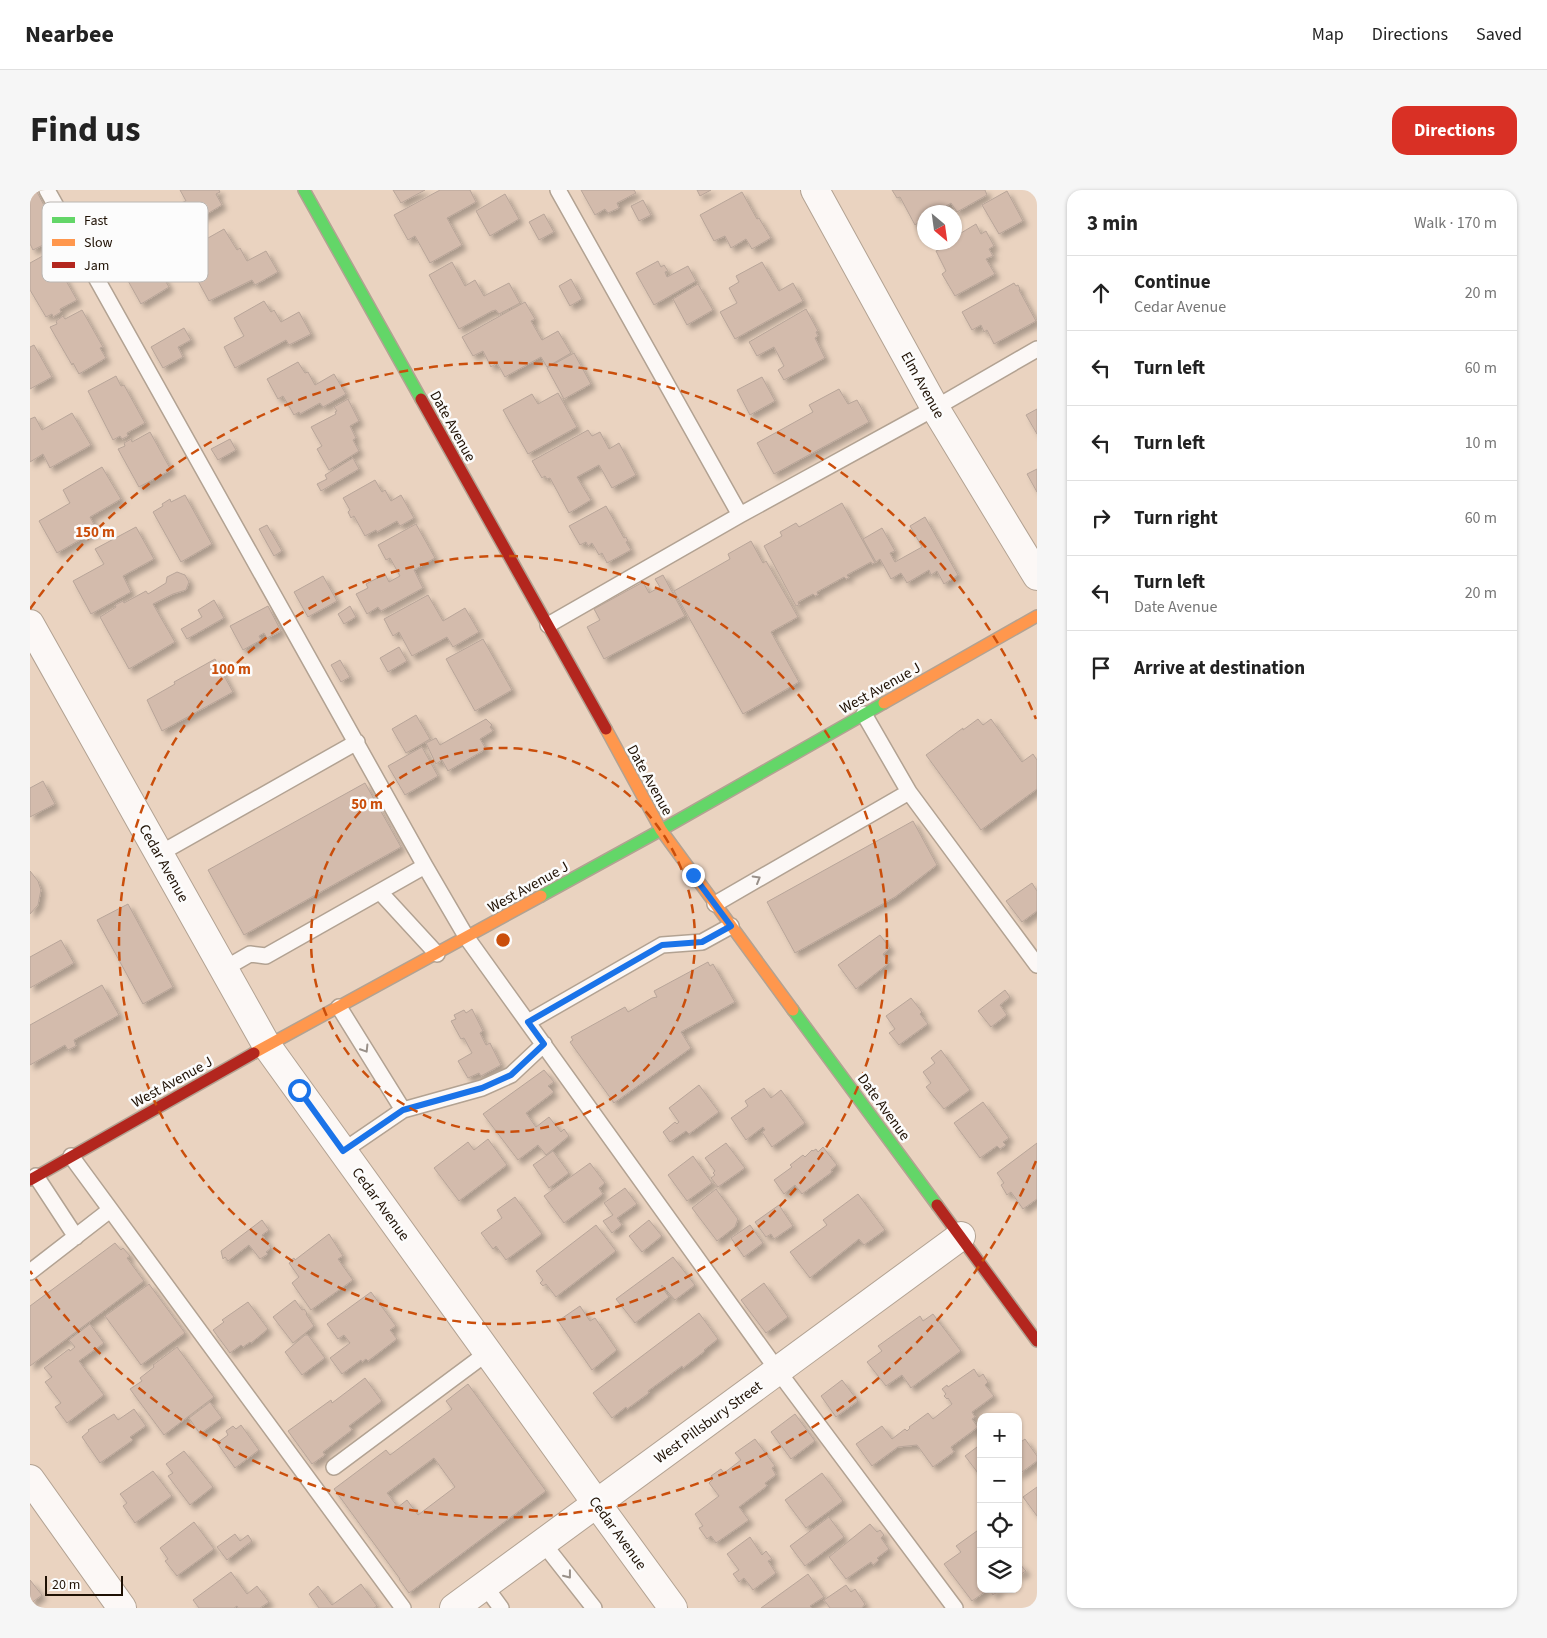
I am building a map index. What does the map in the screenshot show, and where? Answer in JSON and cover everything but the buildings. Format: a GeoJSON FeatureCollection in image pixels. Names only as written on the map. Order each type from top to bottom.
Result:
{"type":"FeatureCollection","features":[{"type":"Feature","properties":{"kind":"street","name":"Date Avenue"},"geometry":{"type":"LineString","coordinates":[[304,190],[661,830],[1037,1341]]}},
{"type":"Feature","properties":{"kind":"street","name":"Elm Avenue"},"geometry":{"type":"LineString","coordinates":[[815,190],[935,408],[1037,576]]}},
{"type":"Feature","properties":{"kind":"street","name":"West Avenue J"},"geometry":{"type":"LineString","coordinates":[[33,1178],[268,1046],[661,830],[1037,616]]}},
{"type":"Feature","properties":{"kind":"street","name":"Cedar Avenue"},"geometry":{"type":"LineString","coordinates":[[30,624],[268,1046],[596,1504],[674,1608]]}},
{"type":"Feature","properties":{"kind":"street","name":"West Pillsbury Street"},"geometry":{"type":"LineString","coordinates":[[454,1608],[961,1236]]}},
{"type":"Feature","properties":{"kind":"street"},"geometry":{"type":"LineString","coordinates":[[30,1479],[122,1608]]}},
{"type":"Feature","properties":{"kind":"lane"},"geometry":{"type":"LineString","coordinates":[[47,190],[54,202]]}},
{"type":"Feature","properties":{"kind":"lane"},"geometry":{"type":"LineString","coordinates":[[558,190],[740,515]]}},
{"type":"Feature","properties":{"kind":"lane"},"geometry":{"type":"LineString","coordinates":[[99,282],[467,938],[778,1371],[955,1608]]}},
{"type":"Feature","properties":{"kind":"lane"},"geometry":{"type":"LineString","coordinates":[[548,625],[1037,349]]}},
{"type":"Feature","properties":{"kind":"lane"},"geometry":{"type":"LineString","coordinates":[[864,714],[909,792],[1037,965]]}},
{"type":"Feature","properties":{"kind":"lane"},"geometry":{"type":"LineString","coordinates":[[159,854],[357,742]]}},
{"type":"Feature","properties":{"kind":"lane"},"geometry":{"type":"LineString","coordinates":[[715,904],[909,792]]}},
{"type":"Feature","properties":{"kind":"lane"},"geometry":{"type":"LineString","coordinates":[[224,969],[250,954],[266,956],[425,866]]}},
{"type":"Feature","properties":{"kind":"lane"},"geometry":{"type":"LineString","coordinates":[[380,892],[437,954]]}},
{"type":"Feature","properties":{"kind":"lane"},"geometry":{"type":"LineString","coordinates":[[528,1022],[662,945],[702,942],[731,926]]}},
{"type":"Feature","properties":{"kind":"lane"},"geometry":{"type":"LineString","coordinates":[[339,1007],[403,1110]]}},
{"type":"Feature","properties":{"kind":"lane"},"geometry":{"type":"LineString","coordinates":[[343,1151],[403,1110],[482,1088],[511,1075],[544,1044]]}},
{"type":"Feature","properties":{"kind":"lane"},"geometry":{"type":"LineString","coordinates":[[71,1156],[403,1608]]}},
{"type":"Feature","properties":{"kind":"lane"},"geometry":{"type":"LineString","coordinates":[[33,1178],[76,1236]]}},
{"type":"Feature","properties":{"kind":"lane"},"geometry":{"type":"LineString","coordinates":[[30,1272],[110,1210]]}},
{"type":"Feature","properties":{"kind":"lane"},"geometry":{"type":"LineString","coordinates":[[334,1467],[487,1353]]}},
{"type":"Feature","properties":{"kind":"lane"},"geometry":{"type":"LineString","coordinates":[[543,1543],[594,1608]]}},
{"type":"Feature","properties":{"kind":"lane"},"geometry":{"type":"LineString","coordinates":[[484,1586],[501,1608]]}},
{"type":"Feature","properties":{"kind":"traffic: fast"},"geometry":{"type":"LineString","coordinates":[[304,190],[421,399]]}},
{"type":"Feature","properties":{"kind":"traffic: fast"},"geometry":{"type":"LineString","coordinates":[[541,896],[884,703]]}},
{"type":"Feature","properties":{"kind":"traffic: fast"},"geometry":{"type":"LineString","coordinates":[[793,1010],[937,1205]]}},
{"type":"Feature","properties":{"kind":"traffic: slow"},"geometry":{"type":"LineString","coordinates":[[884,703],[1037,616]]}},
{"type":"Feature","properties":{"kind":"traffic: slow"},"geometry":{"type":"LineString","coordinates":[[606,729],[661,830],[793,1010]]}},
{"type":"Feature","properties":{"kind":"traffic: slow"},"geometry":{"type":"LineString","coordinates":[[254,1053],[541,896]]}},
{"type":"Feature","properties":{"kind":"traffic: jam"},"geometry":{"type":"LineString","coordinates":[[421,399],[606,729]]}},
{"type":"Feature","properties":{"kind":"traffic: jam"},"geometry":{"type":"LineString","coordinates":[[30,1180],[254,1053]]}},
{"type":"Feature","properties":{"kind":"traffic: jam"},"geometry":{"type":"LineString","coordinates":[[937,1205],[1037,1341]]}},
{"type":"Feature","properties":{"kind":"route"},"geometry":{"type":"LineString","coordinates":[[299,1090],[343,1151],[403,1110],[482,1088],[511,1075],[544,1044],[528,1022],[662,945],[702,942],[731,926],[693,875]]}}]}
